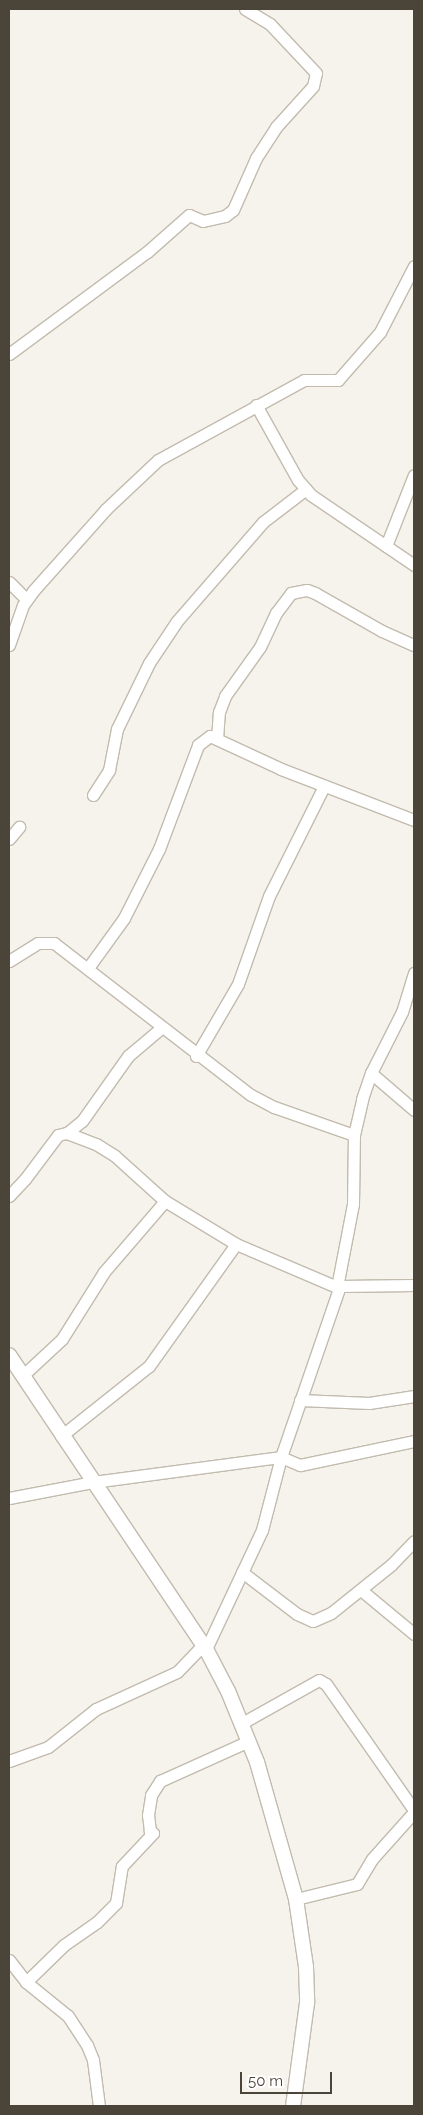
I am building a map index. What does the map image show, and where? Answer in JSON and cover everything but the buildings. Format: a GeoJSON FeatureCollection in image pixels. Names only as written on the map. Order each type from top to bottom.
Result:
{"type":"FeatureCollection","features":[{"type":"Feature","properties":{"kind":"street"},"geometry":{"type":"LineString","coordinates":[[9,354],[147,252],[189,215],[203,221],[225,216],[232,210],[256,158],[276,128],[313,86],[316,73],[270,24],[245,9]]}},
{"type":"Feature","properties":{"kind":"street"},"geometry":{"type":"LineString","coordinates":[[9,645],[27,600],[106,509],[158,460],[304,380],[332,380],[343,375],[380,332],[414,266]]}},
{"type":"Feature","properties":{"kind":"street"},"geometry":{"type":"LineString","coordinates":[[256,405],[287,463],[306,489],[414,564]]}},
{"type":"Feature","properties":{"kind":"street"},"geometry":{"type":"LineString","coordinates":[[386,546],[414,474]]}},
{"type":"Feature","properties":{"kind":"street"},"geometry":{"type":"LineString","coordinates":[[93,795],[109,770],[117,729],[149,663],[177,621],[263,522],[306,489]]}},
{"type":"Feature","properties":{"kind":"street"},"geometry":{"type":"LineString","coordinates":[[9,582],[27,600]]}},
{"type":"Feature","properties":{"kind":"street"},"geometry":{"type":"LineString","coordinates":[[217,739],[219,712],[225,696],[260,647],[276,613],[291,594],[307,590],[315,593],[382,631],[414,645]]}},
{"type":"Feature","properties":{"kind":"street"},"geometry":{"type":"LineString","coordinates":[[88,968],[124,918],[159,849],[198,745],[210,736],[324,786],[414,820]]}},
{"type":"Feature","properties":{"kind":"street"},"geometry":{"type":"LineString","coordinates":[[196,1056],[238,984],[269,896],[324,786]]}},
{"type":"Feature","properties":{"kind":"street"},"geometry":{"type":"LineString","coordinates":[[9,838],[19,827]]}},
{"type":"Feature","properties":{"kind":"street"},"geometry":{"type":"LineString","coordinates":[[9,961],[45,941],[54,943],[88,968],[160,1029],[251,1095],[274,1107],[354,1135]]}},
{"type":"Feature","properties":{"kind":"street"},"geometry":{"type":"LineString","coordinates":[[206,1649],[262,1530],[281,1457],[338,1286],[354,1204],[354,1135],[371,1073],[402,1012],[414,973]]}},
{"type":"Feature","properties":{"kind":"street"},"geometry":{"type":"LineString","coordinates":[[9,1196],[25,1179],[58,1135],[67,1133],[82,1121],[128,1056],[160,1029]]}},
{"type":"Feature","properties":{"kind":"street"},"geometry":{"type":"LineString","coordinates":[[371,1073],[414,1110]]}},
{"type":"Feature","properties":{"kind":"street"},"geometry":{"type":"LineString","coordinates":[[67,1133],[96,1144],[115,1156],[165,1201],[236,1244],[338,1286],[414,1285]]}},
{"type":"Feature","properties":{"kind":"street"},"geometry":{"type":"LineString","coordinates":[[22,1376],[62,1339],[104,1272],[165,1201]]}},
{"type":"Feature","properties":{"kind":"street"},"geometry":{"type":"LineString","coordinates":[[61,1436],[149,1366],[236,1244]]}},
{"type":"Feature","properties":{"kind":"street"},"geometry":{"type":"LineString","coordinates":[[9,1356],[206,1649],[249,1741],[296,1900],[306,1966],[307,2003],[293,2106]]}},
{"type":"Feature","properties":{"kind":"street"},"geometry":{"type":"LineString","coordinates":[[300,1400],[369,1403],[414,1396]]}},
{"type":"Feature","properties":{"kind":"street"},"geometry":{"type":"LineString","coordinates":[[9,1498],[93,1482],[281,1457],[300,1464],[414,1441]]}},
{"type":"Feature","properties":{"kind":"street"},"geometry":{"type":"LineString","coordinates":[[242,1572],[297,1614],[313,1621],[331,1613],[361,1590],[414,1541]]}},
{"type":"Feature","properties":{"kind":"street"},"geometry":{"type":"LineString","coordinates":[[361,1590],[414,1634]]}},
{"type":"Feature","properties":{"kind":"street"},"geometry":{"type":"LineString","coordinates":[[9,1761],[48,1747],[96,1709],[177,1672],[198,1650],[206,1649]]}},
{"type":"Feature","properties":{"kind":"street"},"geometry":{"type":"LineString","coordinates":[[242,1723],[319,1680],[326,1684],[414,1811],[372,1859],[357,1884],[296,1900]]}},
{"type":"Feature","properties":{"kind":"street"},"geometry":{"type":"LineString","coordinates":[[26,1982],[64,1945],[97,1922],[116,1903],[122,1866],[153,1832],[150,1831],[148,1815],[151,1794],[160,1781],[249,1741]]}},
{"type":"Feature","properties":{"kind":"street"},"geometry":{"type":"LineString","coordinates":[[10,1962],[26,1982],[68,2016],[87,2045],[93,2060],[99,2106]]}}]}
